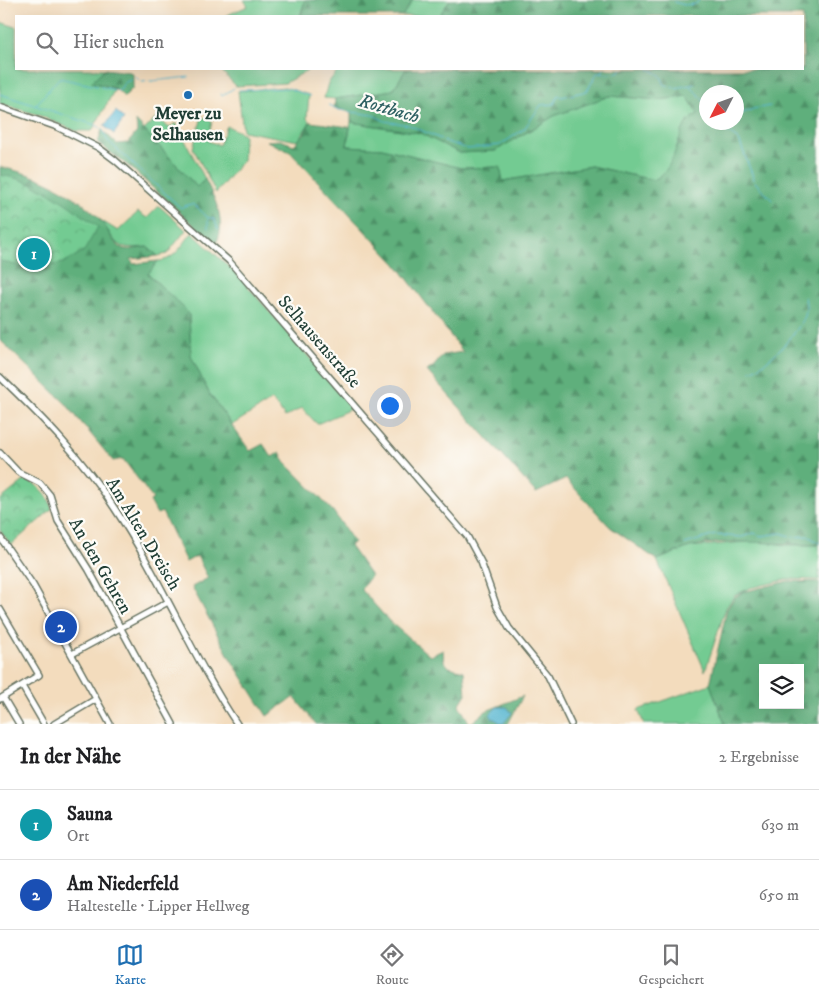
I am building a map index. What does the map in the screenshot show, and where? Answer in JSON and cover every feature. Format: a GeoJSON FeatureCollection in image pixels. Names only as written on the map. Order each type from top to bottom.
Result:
{"type":"FeatureCollection","features":[{"type":"Feature","properties":{"kind":"street","name":"Selhausenstraße"},"geometry":{"type":"LineString","coordinates":[[0,107],[50,124],[99,148],[115,160],[236,268],[467,536],[478,556],[491,593],[505,621],[519,644],[548,676],[571,724]]}},
{"type":"Feature","properties":{"kind":"street","name":"Am Alten Dreisch"},"geometry":{"type":"LineString","coordinates":[[0,377],[49,425],[90,474],[130,532],[216,690],[237,724]]}},
{"type":"Feature","properties":{"kind":"street","name":"An den Gehren"},"geometry":{"type":"LineString","coordinates":[[0,453],[22,475],[40,483],[47,490],[52,498],[58,522],[89,570],[173,724]]}},
{"type":"Feature","properties":{"kind":"street"},"geometry":{"type":"LineString","coordinates":[[0,537],[33,585],[110,724]]}},
{"type":"Feature","properties":{"kind":"street","name":"An den Gehren"},"geometry":{"type":"LineString","coordinates":[[72,654],[168,602]]}},
{"type":"Feature","properties":{"kind":"street"},"geometry":{"type":"LineString","coordinates":[[0,609],[40,675],[1,698],[19,724]]}},
{"type":"Feature","properties":{"kind":"street"},"geometry":{"type":"LineString","coordinates":[[22,686],[44,724]]}},
{"type":"Feature","properties":{"kind":"street"},"geometry":{"type":"LineString","coordinates":[[54,724],[96,698]]}},
{"type":"Feature","properties":{"kind":"green space"},"geometry":{"type":"Polygon","coordinates":[[[244,0],[305,0],[300,15],[227,15],[248,6],[244,0]]]}},
{"type":"Feature","properties":{"kind":"green space"},"geometry":{"type":"Polygon","coordinates":[[[305,0],[413,0],[403,15],[301,15],[305,0]]]}},
{"type":"Feature","properties":{"kind":"green space"},"geometry":{"type":"Polygon","coordinates":[[[413,0],[450,0],[440,15],[403,15],[413,0]]]}},
{"type":"Feature","properties":{"kind":"green space"},"geometry":{"type":"Polygon","coordinates":[[[450,0],[819,0],[819,545],[722,542],[690,547],[657,560],[610,527],[566,479],[536,493],[427,371],[443,355],[463,352],[396,264],[290,152],[267,141],[280,140],[294,145],[304,134],[310,122],[350,127],[347,146],[382,148],[461,168],[500,167],[503,181],[591,166],[653,180],[666,170],[686,124],[698,114],[687,96],[660,100],[609,96],[554,116],[495,151],[460,153],[420,133],[351,122],[351,112],[334,108],[335,99],[393,90],[405,70],[804,70],[804,15],[440,15],[450,0]]]}},
{"type":"Feature","properties":{"kind":"green space"},"geometry":{"type":"Polygon","coordinates":[[[0,22],[15,27],[15,70],[103,70],[92,82],[115,89],[92,131],[76,131],[36,114],[0,104],[0,22]]]}},
{"type":"Feature","properties":{"kind":"green space"},"geometry":{"type":"Polygon","coordinates":[[[103,70],[130,72],[133,74],[133,88],[124,97],[115,88],[91,82],[103,70]]]}},
{"type":"Feature","properties":{"kind":"green space"},"geometry":{"type":"Polygon","coordinates":[[[221,70],[308,70],[285,83],[236,86],[221,70]]]}},
{"type":"Feature","properties":{"kind":"green space"},"geometry":{"type":"Polygon","coordinates":[[[338,70],[405,70],[393,90],[335,99],[324,98],[328,83],[338,70]]]}},
{"type":"Feature","properties":{"kind":"green space"},"geometry":{"type":"Polygon","coordinates":[[[285,87],[309,95],[307,118],[310,122],[298,141],[243,131],[238,91],[285,87]]]}},
{"type":"Feature","properties":{"kind":"green space"},"geometry":{"type":"Polygon","coordinates":[[[609,96],[660,100],[687,96],[698,113],[686,124],[671,163],[661,176],[653,180],[591,166],[503,181],[499,167],[461,168],[382,148],[347,146],[351,122],[420,133],[460,153],[495,151],[554,116],[609,96]]]}},
{"type":"Feature","properties":{"kind":"green space"},"geometry":{"type":"Polygon","coordinates":[[[158,117],[169,128],[176,123],[205,179],[197,187],[144,130],[158,117]]]}},
{"type":"Feature","properties":{"kind":"green space"},"geometry":{"type":"Polygon","coordinates":[[[202,117],[212,121],[208,141],[219,145],[227,126],[244,134],[243,160],[216,193],[193,148],[202,117]]]}},
{"type":"Feature","properties":{"kind":"green space"},"geometry":{"type":"Polygon","coordinates":[[[136,121],[197,187],[205,179],[219,212],[220,229],[215,245],[131,168],[98,143],[102,130],[117,144],[128,143],[137,132],[136,121]]]}},
{"type":"Feature","properties":{"kind":"green space"},"geometry":{"type":"Polygon","coordinates":[[[0,167],[41,179],[79,201],[104,223],[113,240],[120,247],[129,249],[147,247],[158,256],[131,259],[133,264],[158,261],[148,274],[189,315],[191,356],[209,393],[250,451],[263,444],[272,457],[280,452],[285,462],[333,511],[354,542],[350,546],[371,576],[361,589],[389,621],[430,656],[443,650],[444,661],[449,667],[464,671],[466,694],[459,705],[470,724],[316,724],[294,697],[267,716],[230,658],[192,587],[208,578],[197,556],[186,562],[162,512],[157,514],[150,501],[153,499],[123,459],[113,461],[66,404],[0,340],[0,167]]]}},
{"type":"Feature","properties":{"kind":"green space"},"geometry":{"type":"Polygon","coordinates":[[[0,175],[27,182],[40,188],[64,202],[98,227],[84,251],[63,263],[48,266],[23,267],[0,261],[0,175]]]}},
{"type":"Feature","properties":{"kind":"green space"},"geometry":{"type":"Polygon","coordinates":[[[159,206],[186,230],[167,254],[158,256],[147,247],[123,247],[115,241],[102,221],[118,231],[138,212],[147,218],[159,206]]]}},
{"type":"Feature","properties":{"kind":"green space"},"geometry":{"type":"Polygon","coordinates":[[[192,233],[237,274],[353,408],[317,424],[302,408],[285,417],[272,400],[232,425],[209,393],[191,356],[189,315],[148,273],[158,261],[173,255],[192,233]]]}},
{"type":"Feature","properties":{"kind":"green space"},"geometry":{"type":"Polygon","coordinates":[[[25,480],[43,490],[52,509],[11,545],[0,530],[0,500],[25,480]]]}},
{"type":"Feature","properties":{"kind":"green space"},"geometry":{"type":"Polygon","coordinates":[[[757,541],[785,545],[819,545],[819,580],[789,579],[750,588],[735,595],[726,608],[705,671],[657,560],[690,547],[757,541]]]}},
{"type":"Feature","properties":{"kind":"green space"},"geometry":{"type":"Polygon","coordinates":[[[789,581],[819,582],[819,724],[725,724],[710,684],[727,609],[735,597],[743,592],[789,581]]]}},
{"type":"Feature","properties":{"kind":"green space"},"geometry":{"type":"Polygon","coordinates":[[[710,684],[725,724],[644,724],[638,710],[710,684]]]}},
{"type":"Feature","properties":{"kind":"green space"},"geometry":{"type":"Polygon","coordinates":[[[523,696],[508,724],[470,724],[486,711],[523,696]]]}},
{"type":"Feature","properties":{"kind":"water"},"geometry":{"type":"Polygon","coordinates":[[[116,111],[124,119],[114,134],[104,126],[116,111]]]}},
{"type":"Feature","properties":{"kind":"water"},"geometry":{"type":"Polygon","coordinates":[[[497,707],[507,707],[512,713],[503,724],[492,718],[490,714],[497,707]]]}},
{"type":"Feature","properties":{"kind":"waterway","name":"Rottbach"},"geometry":{"type":"LineString","coordinates":[[674,2],[684,5],[696,4],[699,0]]}},
{"type":"Feature","properties":{"kind":"waterway","name":"Rottbach"},"geometry":{"type":"LineString","coordinates":[[444,141],[468,149],[500,145],[524,129],[541,105],[554,104],[558,95],[562,97],[587,91],[597,73],[614,74],[621,70]]}},
{"type":"Feature","properties":{"kind":"waterway","name":"Rottbach"},"geometry":{"type":"LineString","coordinates":[[651,70],[660,75],[665,85],[675,88],[695,84]]}},
{"type":"Feature","properties":{"kind":"waterway","name":"Rottbach"},"geometry":{"type":"LineString","coordinates":[[136,77],[140,81]]}},
{"type":"Feature","properties":{"kind":"waterway","name":"Rottbach"},"geometry":{"type":"LineString","coordinates":[[142,82],[189,77]]}},
{"type":"Feature","properties":{"kind":"waterway","name":"Rottbach"},"geometry":{"type":"LineString","coordinates":[[35,106],[59,78],[119,91],[124,83],[132,79]]}},
{"type":"Feature","properties":{"kind":"waterway","name":"Rottbach"},"geometry":{"type":"LineString","coordinates":[[690,86],[699,96]]}},
{"type":"Feature","properties":{"kind":"waterway","name":"Rottbach"},"geometry":{"type":"LineString","coordinates":[[221,94],[222,96],[234,88]]}},
{"type":"Feature","properties":{"kind":"waterway","name":"Rottbach"},"geometry":{"type":"LineString","coordinates":[[239,90],[288,88],[310,96]]}},
{"type":"Feature","properties":{"kind":"waterway"},"geometry":{"type":"LineString","coordinates":[[0,94],[98,126],[103,130],[107,140],[181,208],[190,204],[196,206],[207,217],[214,219],[218,229]]}},
{"type":"Feature","properties":{"kind":"waterway","name":"Rottbach"},"geometry":{"type":"LineString","coordinates":[[329,105],[339,110],[373,115],[385,121],[409,125],[441,139]]}},
{"type":"Feature","properties":{"kind":"waterway","name":"Rottbach"},"geometry":{"type":"LineString","coordinates":[[744,113],[770,106]]}},
{"type":"Feature","properties":{"kind":"waterway","name":"Rottbach"},"geometry":{"type":"LineString","coordinates":[[724,130],[739,140],[755,182],[772,200]]}},
{"type":"Feature","properties":{"kind":"waterway"},"geometry":{"type":"LineString","coordinates":[[208,219],[208,228]]}},
{"type":"Feature","properties":{"kind":"waterway"},"geometry":{"type":"LineString","coordinates":[[751,371],[773,355],[796,331],[806,314],[805,297]]}},
{"type":"Feature","properties":{"kind":"waterway"},"geometry":{"type":"LineString","coordinates":[[685,544],[715,535],[742,537],[754,533],[761,536],[781,533],[793,537],[808,536],[819,543]]}},
{"type":"Feature","properties":{"kind":"place","name":"Meyer zu Selhausen"},"geometry":{"type":"Point","coordinates":[188,95]}},
{"type":"Feature","properties":{"kind":"place","name":"Sauna"},"geometry":{"type":"Point","coordinates":[34,254]}},
{"type":"Feature","properties":{"kind":"place","name":"Am Niederfeld"},"geometry":{"type":"Point","coordinates":[61,627]}}]}
